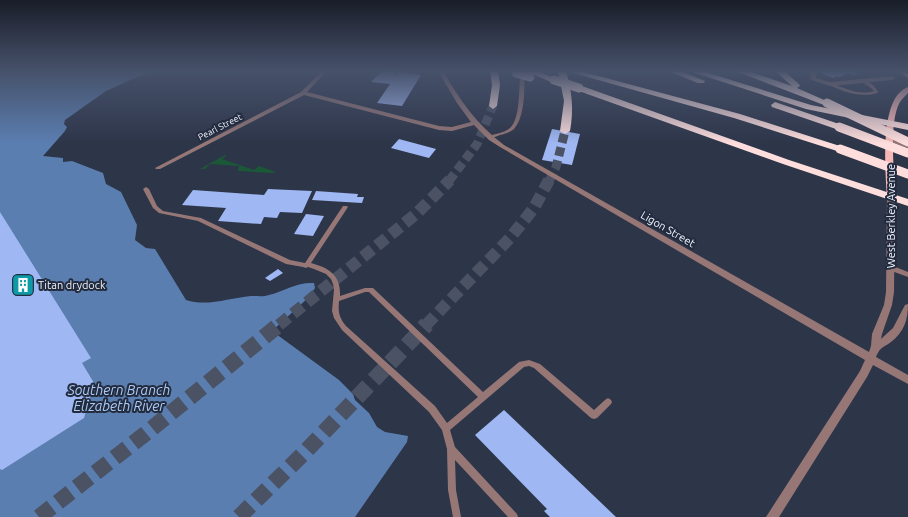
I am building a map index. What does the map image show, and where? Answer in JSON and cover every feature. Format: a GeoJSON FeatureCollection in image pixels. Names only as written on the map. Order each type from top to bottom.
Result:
{"type":"FeatureCollection","features":[{"type":"Feature","properties":{"kind":"highway"},"geometry":{"type":"LineString","coordinates":[[493,106],[495,95]]}},
{"type":"Feature","properties":{"kind":"highway"},"geometry":{"type":"LineString","coordinates":[[566,131],[569,116],[568,95]]}},
{"type":"Feature","properties":{"kind":"highway"},"geometry":{"type":"LineString","coordinates":[[595,95],[908,203]]}},
{"type":"Feature","properties":{"kind":"highway"},"geometry":{"type":"LineString","coordinates":[[658,95],[737,116],[840,149],[908,174]]}},
{"type":"Feature","properties":{"kind":"highway"},"geometry":{"type":"LineString","coordinates":[[744,95],[838,127],[908,153]]}},
{"type":"Feature","properties":{"kind":"highway"},"geometry":{"type":"LineString","coordinates":[[771,95],[809,107],[890,122],[908,127]]}},
{"type":"Feature","properties":{"kind":"highway"},"geometry":{"type":"LineString","coordinates":[[807,95],[827,103]]}},
{"type":"Feature","properties":{"kind":"highway"},"geometry":{"type":"LineString","coordinates":[[813,95],[908,142]]}},
{"type":"Feature","properties":{"kind":"main road","name":"West Berkley Avenue"},"geometry":{"type":"LineString","coordinates":[[891,198],[890,122],[892,109],[897,100],[902,95]]}},
{"type":"Feature","properties":{"kind":"street","name":"Pearl Street"},"geometry":{"type":"LineString","coordinates":[[158,168],[299,95]]}},
{"type":"Feature","properties":{"kind":"street"},"geometry":{"type":"LineString","coordinates":[[311,95],[439,128],[452,129],[474,124]]}},
{"type":"Feature","properties":{"kind":"street","name":"Ligon Street"},"geometry":{"type":"LineString","coordinates":[[454,95],[474,124],[502,146],[908,380]]}},
{"type":"Feature","properties":{"kind":"street","name":"West Berkley Avenue"},"geometry":{"type":"LineString","coordinates":[[772,517],[864,374],[876,346],[877,334],[888,305],[890,292],[891,198]]}},
{"type":"Feature","properties":{"kind":"street"},"geometry":{"type":"LineString","coordinates":[[876,346],[887,341],[895,333],[908,307]]}},
{"type":"Feature","properties":{"kind":"lane"},"geometry":{"type":"LineString","coordinates":[[489,137],[509,130],[515,124],[521,95]]}},
{"type":"Feature","properties":{"kind":"lane"},"geometry":{"type":"LineString","coordinates":[[891,140],[908,146]]}},
{"type":"Feature","properties":{"kind":"lane"},"geometry":{"type":"LineString","coordinates":[[146,189],[155,207],[160,212],[199,218],[288,262],[320,268],[330,275],[338,288],[336,311],[337,319],[432,409],[446,429],[451,449],[452,490],[457,517]]}},
{"type":"Feature","properties":{"kind":"lane"},"geometry":{"type":"LineString","coordinates":[[306,266],[345,207]]}},
{"type":"Feature","properties":{"kind":"lane"},"geometry":{"type":"LineString","coordinates":[[891,268],[908,275]]}},
{"type":"Feature","properties":{"kind":"lane"},"geometry":{"type":"LineString","coordinates":[[337,299],[365,290],[371,290],[482,396]]}},
{"type":"Feature","properties":{"kind":"lane"},"geometry":{"type":"LineString","coordinates":[[446,429],[482,396],[522,364],[529,363],[537,366],[594,415],[608,402]]}},
{"type":"Feature","properties":{"kind":"lane"},"geometry":{"type":"LineString","coordinates":[[451,449],[514,517]]}},
{"type":"Feature","properties":{"kind":"green space"},"geometry":{"type":"Polygon","coordinates":[[[225,155],[226,156],[222,159],[254,170],[259,166],[276,172],[238,171],[239,166],[210,164],[205,169],[200,169],[225,155]]]}},
{"type":"Feature","properties":{"kind":"water","name":"Southern Branch Elizabeth River"},"geometry":{"type":"Polygon","coordinates":[[[0,95],[100,95],[65,120],[64,124],[67,127],[65,131],[43,156],[63,158],[63,162],[72,161],[103,173],[106,184],[121,192],[137,225],[135,240],[146,248],[155,249],[186,300],[202,303],[251,296],[265,296],[297,285],[314,283],[315,288],[309,297],[272,331],[339,380],[353,394],[355,400],[369,413],[377,427],[385,432],[408,436],[407,442],[355,517],[0,517],[0,95]]]}},
{"type":"Feature","properties":{"kind":"building"},"geometry":{"type":"Polygon","coordinates":[[[382,95],[409,95],[402,106],[377,103],[382,95]]]}},
{"type":"Feature","properties":{"kind":"building"},"geometry":{"type":"Polygon","coordinates":[[[552,129],[580,134],[572,165],[542,160],[552,129]]]}},
{"type":"Feature","properties":{"kind":"building"},"geometry":{"type":"Polygon","coordinates":[[[399,139],[436,149],[429,158],[391,148],[399,139]]]}},
{"type":"Feature","properties":{"kind":"building"},"geometry":{"type":"Polygon","coordinates":[[[268,189],[312,191],[302,213],[280,212],[277,218],[264,217],[261,224],[218,221],[226,208],[182,205],[193,190],[264,195],[268,189]]]}},
{"type":"Feature","properties":{"kind":"building"},"geometry":{"type":"Polygon","coordinates":[[[316,191],[358,194],[357,197],[364,197],[362,203],[312,200],[316,191]]]}},
{"type":"Feature","properties":{"kind":"building","name":"Titan drydock"},"geometry":{"type":"Polygon","coordinates":[[[0,212],[91,358],[82,363],[94,383],[84,418],[2,470],[0,469],[0,212]]]}},
{"type":"Feature","properties":{"kind":"building"},"geometry":{"type":"Polygon","coordinates":[[[306,214],[324,216],[313,236],[294,234],[306,214]]]}},
{"type":"Feature","properties":{"kind":"building"},"geometry":{"type":"Polygon","coordinates":[[[278,269],[283,273],[270,281],[265,278],[278,269]]]}},
{"type":"Feature","properties":{"kind":"building"},"geometry":{"type":"Polygon","coordinates":[[[504,410],[616,517],[550,517],[544,511],[547,509],[475,435],[504,410]]]}},
{"type":"Feature","properties":{"kind":"tunnel"},"geometry":{"type":"LineString","coordinates":[[449,181],[477,144],[493,106]]}},
{"type":"Feature","properties":{"kind":"tunnel"},"geometry":{"type":"LineString","coordinates":[[549,181],[556,167],[565,131]]}},
{"type":"Feature","properties":{"kind":"tunnel"},"geometry":{"type":"LineString","coordinates":[[426,325],[510,238],[534,208],[549,180]]}},
{"type":"Feature","properties":{"kind":"tunnel"},"geometry":{"type":"LineString","coordinates":[[279,325],[416,214],[449,181]]}},
{"type":"Feature","properties":{"kind":"tunnel"},"geometry":{"type":"LineString","coordinates":[[39,517],[145,434],[280,324]]}},
{"type":"Feature","properties":{"kind":"tunnel"},"geometry":{"type":"LineString","coordinates":[[239,517],[306,451],[427,324]]}},
{"type":"Feature","properties":{"kind":"place","name":"Titan drydock"},"geometry":{"type":"Point","coordinates":[23,285]}}]}
